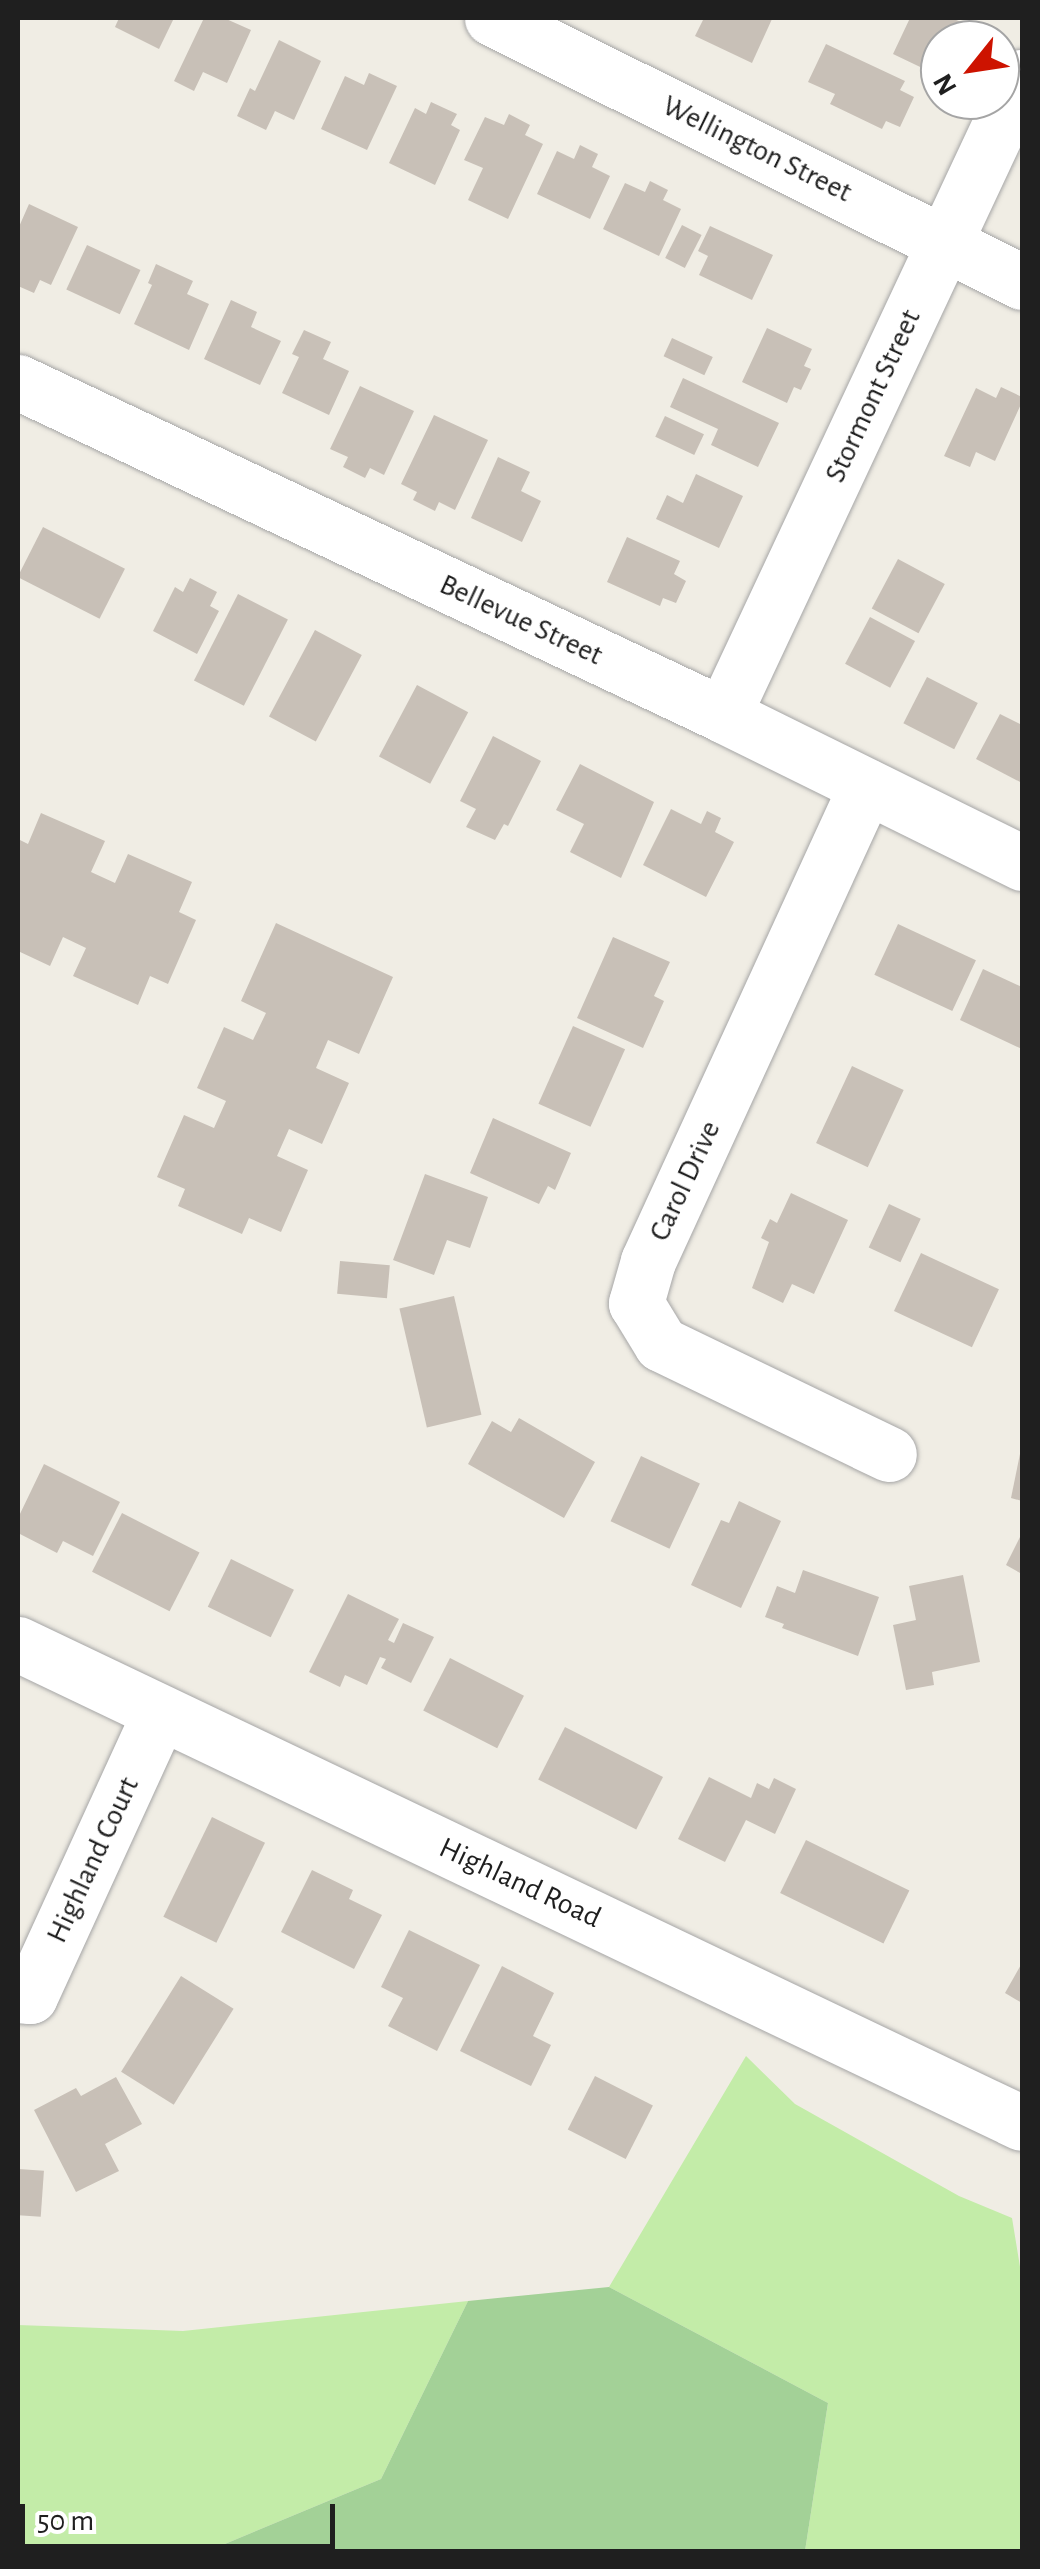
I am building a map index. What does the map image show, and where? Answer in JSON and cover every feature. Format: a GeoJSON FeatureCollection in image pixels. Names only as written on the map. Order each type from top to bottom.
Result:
{"type":"FeatureCollection","features":[{"type":"Feature","properties":{"kind":"street","name":"Wellington Street"},"geometry":{"type":"LineString","coordinates":[[492,18],[1022,282]]}},
{"type":"Feature","properties":{"kind":"street","name":"Stormont Street"},"geometry":{"type":"LineString","coordinates":[[723,715],[1022,77]]}},
{"type":"Feature","properties":{"kind":"street","name":"Bellevue Street"},"geometry":{"type":"LineString","coordinates":[[18,382],[723,715],[1022,863]]}},
{"type":"Feature","properties":{"kind":"street","name":"Carol Drive"},"geometry":{"type":"LineString","coordinates":[[866,786],[648,1261],[636,1303],[661,1344],[889,1454]]}},
{"type":"Feature","properties":{"kind":"street","name":"Highland Road"},"geometry":{"type":"LineString","coordinates":[[18,1644],[1022,2123]]}},
{"type":"Feature","properties":{"kind":"street","name":"Highland Court"},"geometry":{"type":"LineString","coordinates":[[18,1995],[30,1996],[160,1712]]}},
{"type":"Feature","properties":{"kind":"green space"},"geometry":{"type":"Polygon","coordinates":[[[746,2056],[795,2104],[959,2196],[1012,2218],[1022,2279],[1022,2551],[805,2551],[828,2403],[609,2287],[746,2056]]]}},
{"type":"Feature","properties":{"kind":"green space"},"geometry":{"type":"Polygon","coordinates":[[[609,2287],[828,2403],[805,2551],[208,2551],[381,2479],[468,2301],[609,2287]]]}},
{"type":"Feature","properties":{"kind":"green space"},"geometry":{"type":"Polygon","coordinates":[[[468,2301],[381,2479],[208,2551],[18,2552],[18,2325],[183,2331],[468,2301]]]}},
{"type":"Feature","properties":{"kind":"building"},"geometry":{"type":"Polygon","coordinates":[[[119,18],[174,18],[159,49],[115,27],[119,18]]]}},
{"type":"Feature","properties":{"kind":"building"},"geometry":{"type":"Polygon","coordinates":[[[204,18],[224,18],[251,30],[227,83],[203,72],[194,91],[174,81],[204,18]]]}},
{"type":"Feature","properties":{"kind":"building"},"geometry":{"type":"Polygon","coordinates":[[[704,18],[772,19],[752,63],[695,36],[704,18]]]}},
{"type":"Feature","properties":{"kind":"building"},"geometry":{"type":"Polygon","coordinates":[[[910,18],[956,20],[920,20],[920,67],[893,54],[910,18]]]}},
{"type":"Feature","properties":{"kind":"building"},"geometry":{"type":"Polygon","coordinates":[[[279,40],[321,61],[294,120],[275,111],[266,130],[237,116],[250,88],[255,91],[279,40]]]}},
{"type":"Feature","properties":{"kind":"building"},"geometry":{"type":"Polygon","coordinates":[[[826,44],[905,81],[900,90],[914,97],[900,127],[886,121],[882,129],[830,104],[835,94],[808,82],[826,44]]]}},
{"type":"Feature","properties":{"kind":"building"},"geometry":{"type":"Polygon","coordinates":[[[369,73],[397,86],[367,150],[321,129],[345,76],[364,85],[369,73]]]}},
{"type":"Feature","properties":{"kind":"building"},"geometry":{"type":"Polygon","coordinates":[[[431,102],[457,114],[451,125],[460,130],[435,185],[389,163],[415,108],[426,114],[431,102]]]}},
{"type":"Feature","properties":{"kind":"building"},"geometry":{"type":"Polygon","coordinates":[[[509,114],[530,125],[525,135],[543,144],[508,219],[468,200],[483,168],[464,160],[485,117],[504,125],[509,114]]]}},
{"type":"Feature","properties":{"kind":"building"},"geometry":{"type":"Polygon","coordinates":[[[580,145],[598,154],[592,167],[610,176],[590,219],[537,194],[557,151],[574,159],[580,145]]]}},
{"type":"Feature","properties":{"kind":"building"},"geometry":{"type":"Polygon","coordinates":[[[650,181],[668,190],[663,200],[681,209],[659,256],[603,229],[625,183],[645,192],[650,181]]]}},
{"type":"Feature","properties":{"kind":"building"},"geometry":{"type":"Polygon","coordinates":[[[29,204],[78,227],[51,285],[40,280],[34,293],[18,286],[18,229],[29,204]]]}},
{"type":"Feature","properties":{"kind":"building"},"geometry":{"type":"Polygon","coordinates":[[[682,225],[702,235],[685,268],[665,258],[682,225]]]}},
{"type":"Feature","properties":{"kind":"building"},"geometry":{"type":"Polygon","coordinates":[[[710,226],[773,255],[752,300],[699,275],[708,256],[698,251],[710,226]]]}},
{"type":"Feature","properties":{"kind":"building"},"geometry":{"type":"Polygon","coordinates":[[[87,245],[140,270],[120,314],[66,289],[87,245]]]}},
{"type":"Feature","properties":{"kind":"building"},"geometry":{"type":"Polygon","coordinates":[[[156,264],[193,281],[187,294],[209,304],[189,350],[134,324],[152,285],[148,283],[156,264]]]}},
{"type":"Feature","properties":{"kind":"building"},"geometry":{"type":"Polygon","coordinates":[[[231,300],[257,312],[251,327],[281,341],[260,385],[204,359],[231,300]]]}},
{"type":"Feature","properties":{"kind":"building"},"geometry":{"type":"Polygon","coordinates":[[[767,328],[812,349],[804,366],[811,369],[801,390],[794,387],[787,403],[742,382],[767,328]]]}},
{"type":"Feature","properties":{"kind":"building"},"geometry":{"type":"Polygon","coordinates":[[[304,330],[331,342],[323,359],[349,371],[329,415],[282,393],[299,357],[292,354],[304,330]]]}},
{"type":"Feature","properties":{"kind":"building"},"geometry":{"type":"Polygon","coordinates":[[[672,338],[713,357],[704,375],[664,356],[672,338]]]}},
{"type":"Feature","properties":{"kind":"building"},"geometry":{"type":"Polygon","coordinates":[[[683,378],[779,423],[758,467],[711,445],[718,429],[670,407],[683,378]]]}},
{"type":"Feature","properties":{"kind":"building"},"geometry":{"type":"Polygon","coordinates":[[[360,386],[414,411],[384,475],[370,468],[365,478],[343,467],[348,457],[330,449],[360,386]]]}},
{"type":"Feature","properties":{"kind":"building"},"geometry":{"type":"Polygon","coordinates":[[[1001,387],[1022,397],[1022,402],[995,461],[976,452],[970,467],[944,456],[976,388],[996,398],[1001,387]]]}},
{"type":"Feature","properties":{"kind":"building"},"geometry":{"type":"Polygon","coordinates":[[[434,415],[488,440],[455,510],[439,502],[435,511],[413,500],[417,492],[401,484],[434,415]]]}},
{"type":"Feature","properties":{"kind":"building"},"geometry":{"type":"Polygon","coordinates":[[[665,416],[704,434],[694,455],[655,437],[665,416]]]}},
{"type":"Feature","properties":{"kind":"building"},"geometry":{"type":"Polygon","coordinates":[[[498,457],[530,472],[521,491],[541,501],[522,542],[471,518],[498,457]]]}},
{"type":"Feature","properties":{"kind":"building"},"geometry":{"type":"Polygon","coordinates":[[[696,474],[743,496],[719,548],[656,519],[667,495],[683,503],[696,474]]]}},
{"type":"Feature","properties":{"kind":"building"},"geometry":{"type":"Polygon","coordinates":[[[43,527],[125,569],[100,619],[18,577],[43,527]]]}},
{"type":"Feature","properties":{"kind":"building"},"geometry":{"type":"Polygon","coordinates":[[[627,537],[680,561],[674,574],[686,581],[676,603],[663,598],[660,606],[607,582],[627,537]]]}},
{"type":"Feature","properties":{"kind":"building"},"geometry":{"type":"Polygon","coordinates":[[[898,559],[945,584],[919,633],[872,608],[898,559]]]}},
{"type":"Feature","properties":{"kind":"building"},"geometry":{"type":"Polygon","coordinates":[[[190,578],[217,592],[210,606],[219,611],[197,654],[153,631],[175,587],[183,592],[190,578]]]}},
{"type":"Feature","properties":{"kind":"building"},"geometry":{"type":"Polygon","coordinates":[[[238,594],[288,619],[244,706],[194,680],[238,594]]]}},
{"type":"Feature","properties":{"kind":"building"},"geometry":{"type":"Polygon","coordinates":[[[870,617],[915,641],[890,688],[845,664],[870,617]]]}},
{"type":"Feature","properties":{"kind":"building"},"geometry":{"type":"Polygon","coordinates":[[[315,630],[362,655],[316,741],[269,717],[315,630]]]}},
{"type":"Feature","properties":{"kind":"building"},"geometry":{"type":"Polygon","coordinates":[[[927,677],[978,703],[954,749],[903,723],[927,677]]]}},
{"type":"Feature","properties":{"kind":"building"},"geometry":{"type":"Polygon","coordinates":[[[417,685],[468,712],[430,784],[379,757],[417,685]]]}},
{"type":"Feature","properties":{"kind":"building"},"geometry":{"type":"Polygon","coordinates":[[[1000,714],[1022,725],[1022,783],[976,759],[1000,714]]]}},
{"type":"Feature","properties":{"kind":"building"},"geometry":{"type":"Polygon","coordinates":[[[493,736],[541,761],[508,826],[504,824],[495,840],[466,827],[476,809],[460,801],[493,736]]]}},
{"type":"Feature","properties":{"kind":"building"},"geometry":{"type":"Polygon","coordinates":[[[580,764],[654,802],[621,878],[570,852],[584,824],[556,810],[580,764]]]}},
{"type":"Feature","properties":{"kind":"building"},"geometry":{"type":"Polygon","coordinates":[[[671,809],[701,824],[707,811],[721,818],[715,832],[734,842],[706,897],[643,865],[671,809]]]}},
{"type":"Feature","properties":{"kind":"building"},"geometry":{"type":"Polygon","coordinates":[[[41,813],[105,841],[91,872],[115,883],[128,854],[192,882],[179,912],[196,920],[168,984],[150,976],[138,1005],[73,976],[86,948],[63,937],[50,966],[18,951],[18,839],[28,844],[41,813]]]}},
{"type":"Feature","properties":{"kind":"building"},"geometry":{"type":"Polygon","coordinates":[[[276,923],[393,977],[359,1054],[328,1040],[316,1068],[349,1083],[322,1144],[289,1129],[277,1156],[308,1170],[281,1232],[249,1218],[242,1234],[178,1206],[185,1189],[157,1177],[184,1115],[214,1128],[226,1101],[197,1088],[224,1027],[253,1040],[266,1013],[241,1001],[276,923]]]}},
{"type":"Feature","properties":{"kind":"building"},"geometry":{"type":"Polygon","coordinates":[[[898,924],[976,960],[952,1011],[874,975],[898,924]]]}},
{"type":"Feature","properties":{"kind":"building"},"geometry":{"type":"Polygon","coordinates":[[[613,937],[670,962],[654,996],[664,1001],[643,1048],[577,1018],[613,937]]]}},
{"type":"Feature","properties":{"kind":"building"},"geometry":{"type":"Polygon","coordinates":[[[983,969],[1022,987],[1022,1049],[960,1020],[983,969]]]}},
{"type":"Feature","properties":{"kind":"building"},"geometry":{"type":"Polygon","coordinates":[[[573,1026],[625,1049],[590,1127],[538,1104],[573,1026]]]}},
{"type":"Feature","properties":{"kind":"building"},"geometry":{"type":"Polygon","coordinates":[[[852,1066],[904,1090],[868,1167],[816,1143],[852,1066]]]}},
{"type":"Feature","properties":{"kind":"building"},"geometry":{"type":"Polygon","coordinates":[[[493,1118],[571,1153],[555,1190],[548,1186],[539,1204],[470,1173],[493,1118]]]}},
{"type":"Feature","properties":{"kind":"building"},"geometry":{"type":"Polygon","coordinates":[[[425,1174],[488,1197],[470,1248],[447,1240],[434,1275],[393,1260],[425,1174]]]}},
{"type":"Feature","properties":{"kind":"building"},"geometry":{"type":"Polygon","coordinates":[[[791,1193],[848,1220],[814,1294],[792,1284],[783,1303],[752,1288],[769,1242],[761,1238],[770,1219],[777,1223],[791,1193]]]}},
{"type":"Feature","properties":{"kind":"building"},"geometry":{"type":"Polygon","coordinates":[[[889,1204],[921,1219],[900,1262],[869,1248],[889,1204]]]}},
{"type":"Feature","properties":{"kind":"building"},"geometry":{"type":"Polygon","coordinates":[[[921,1253],[999,1289],[972,1347],[894,1311],[921,1253]]]}},
{"type":"Feature","properties":{"kind":"building"},"geometry":{"type":"Polygon","coordinates":[[[340,1261],[390,1265],[387,1298],[337,1294],[340,1261]]]}},
{"type":"Feature","properties":{"kind":"building"},"geometry":{"type":"Polygon","coordinates":[[[454,1296],[481,1415],[427,1427],[399,1309],[454,1296]]]}},
{"type":"Feature","properties":{"kind":"building"},"geometry":{"type":"Polygon","coordinates":[[[519,1418],[595,1462],[564,1518],[468,1464],[492,1421],[511,1432],[519,1418]]]}},
{"type":"Feature","properties":{"kind":"building"},"geometry":{"type":"Polygon","coordinates":[[[1022,1450],[1022,1501],[1011,1498],[1022,1450]]]}},
{"type":"Feature","properties":{"kind":"building"},"geometry":{"type":"Polygon","coordinates":[[[641,1456],[700,1483],[669,1549],[611,1521],[641,1456]]]}},
{"type":"Feature","properties":{"kind":"building"},"geometry":{"type":"Polygon","coordinates":[[[44,1464],[120,1502],[93,1556],[63,1541],[57,1553],[18,1533],[18,1518],[44,1464]]]}},
{"type":"Feature","properties":{"kind":"building"},"geometry":{"type":"Polygon","coordinates":[[[739,1501],[781,1521],[741,1608],[691,1585],[721,1520],[729,1523],[739,1501]]]}},
{"type":"Feature","properties":{"kind":"building"},"geometry":{"type":"Polygon","coordinates":[[[122,1513],[200,1552],[170,1611],[92,1572],[122,1513]]]}},
{"type":"Feature","properties":{"kind":"building"},"geometry":{"type":"Polygon","coordinates":[[[1022,1533],[1022,1574],[1006,1565],[1022,1533]]]}},
{"type":"Feature","properties":{"kind":"building"},"geometry":{"type":"Polygon","coordinates":[[[231,1559],[294,1590],[271,1637],[208,1607],[231,1559]]]}},
{"type":"Feature","properties":{"kind":"building"},"geometry":{"type":"Polygon","coordinates":[[[803,1570],[879,1597],[858,1656],[782,1628],[784,1624],[765,1617],[777,1586],[795,1593],[803,1570]]]}},
{"type":"Feature","properties":{"kind":"building"},"geometry":{"type":"Polygon","coordinates":[[[963,1575],[980,1662],[932,1672],[934,1685],[906,1690],[893,1625],[916,1620],[909,1586],[963,1575]]]}},
{"type":"Feature","properties":{"kind":"building"},"geometry":{"type":"Polygon","coordinates":[[[348,1594],[399,1619],[388,1640],[394,1643],[403,1623],[434,1637],[411,1683],[381,1668],[386,1659],[380,1657],[367,1685],[345,1675],[340,1687],[309,1672],[348,1594]]]}},
{"type":"Feature","properties":{"kind":"building"},"geometry":{"type":"Polygon","coordinates":[[[450,1658],[524,1696],[497,1748],[423,1711],[450,1658]]]}},
{"type":"Feature","properties":{"kind":"building"},"geometry":{"type":"Polygon","coordinates":[[[565,1727],[663,1777],[636,1830],[538,1780],[565,1727]]]}},
{"type":"Feature","properties":{"kind":"building"},"geometry":{"type":"Polygon","coordinates":[[[709,1777],[751,1798],[757,1783],[769,1789],[774,1778],[796,1789],[775,1834],[746,1820],[725,1862],[678,1839],[709,1777]]]}},
{"type":"Feature","properties":{"kind":"building"},"geometry":{"type":"Polygon","coordinates":[[[212,1817],[265,1843],[216,1943],[163,1917],[212,1817]]]}},
{"type":"Feature","properties":{"kind":"building"},"geometry":{"type":"Polygon","coordinates":[[[806,1840],[909,1890],[883,1943],[780,1893],[806,1840]]]}},
{"type":"Feature","properties":{"kind":"building"},"geometry":{"type":"Polygon","coordinates":[[[312,1870],[353,1890],[349,1899],[382,1915],[354,1969],[281,1932],[312,1870]]]}},
{"type":"Feature","properties":{"kind":"building"},"geometry":{"type":"Polygon","coordinates":[[[409,1930],[480,1965],[437,2051],[388,2026],[403,1998],[381,1987],[409,1930]]]}},
{"type":"Feature","properties":{"kind":"building"},"geometry":{"type":"Polygon","coordinates":[[[1022,1963],[1022,2003],[1005,1993],[1022,1963]]]}},
{"type":"Feature","properties":{"kind":"building"},"geometry":{"type":"Polygon","coordinates":[[[502,1966],[554,1993],[533,2036],[551,2045],[531,2086],[460,2051],[502,1966]]]}},
{"type":"Feature","properties":{"kind":"building"},"geometry":{"type":"Polygon","coordinates":[[[181,1976],[234,2009],[174,2105],[121,2072],[181,1976]]]}},
{"type":"Feature","properties":{"kind":"building"},"geometry":{"type":"Polygon","coordinates":[[[595,2076],[653,2106],[626,2159],[568,2129],[595,2076]]]}},
{"type":"Feature","properties":{"kind":"building"},"geometry":{"type":"Polygon","coordinates":[[[116,2077],[142,2124],[105,2144],[119,2171],[76,2192],[34,2110],[76,2088],[81,2096],[116,2077]]]}},
{"type":"Feature","properties":{"kind":"building"},"geometry":{"type":"Polygon","coordinates":[[[18,2169],[44,2171],[41,2217],[18,2215],[18,2169]]]}}]}
